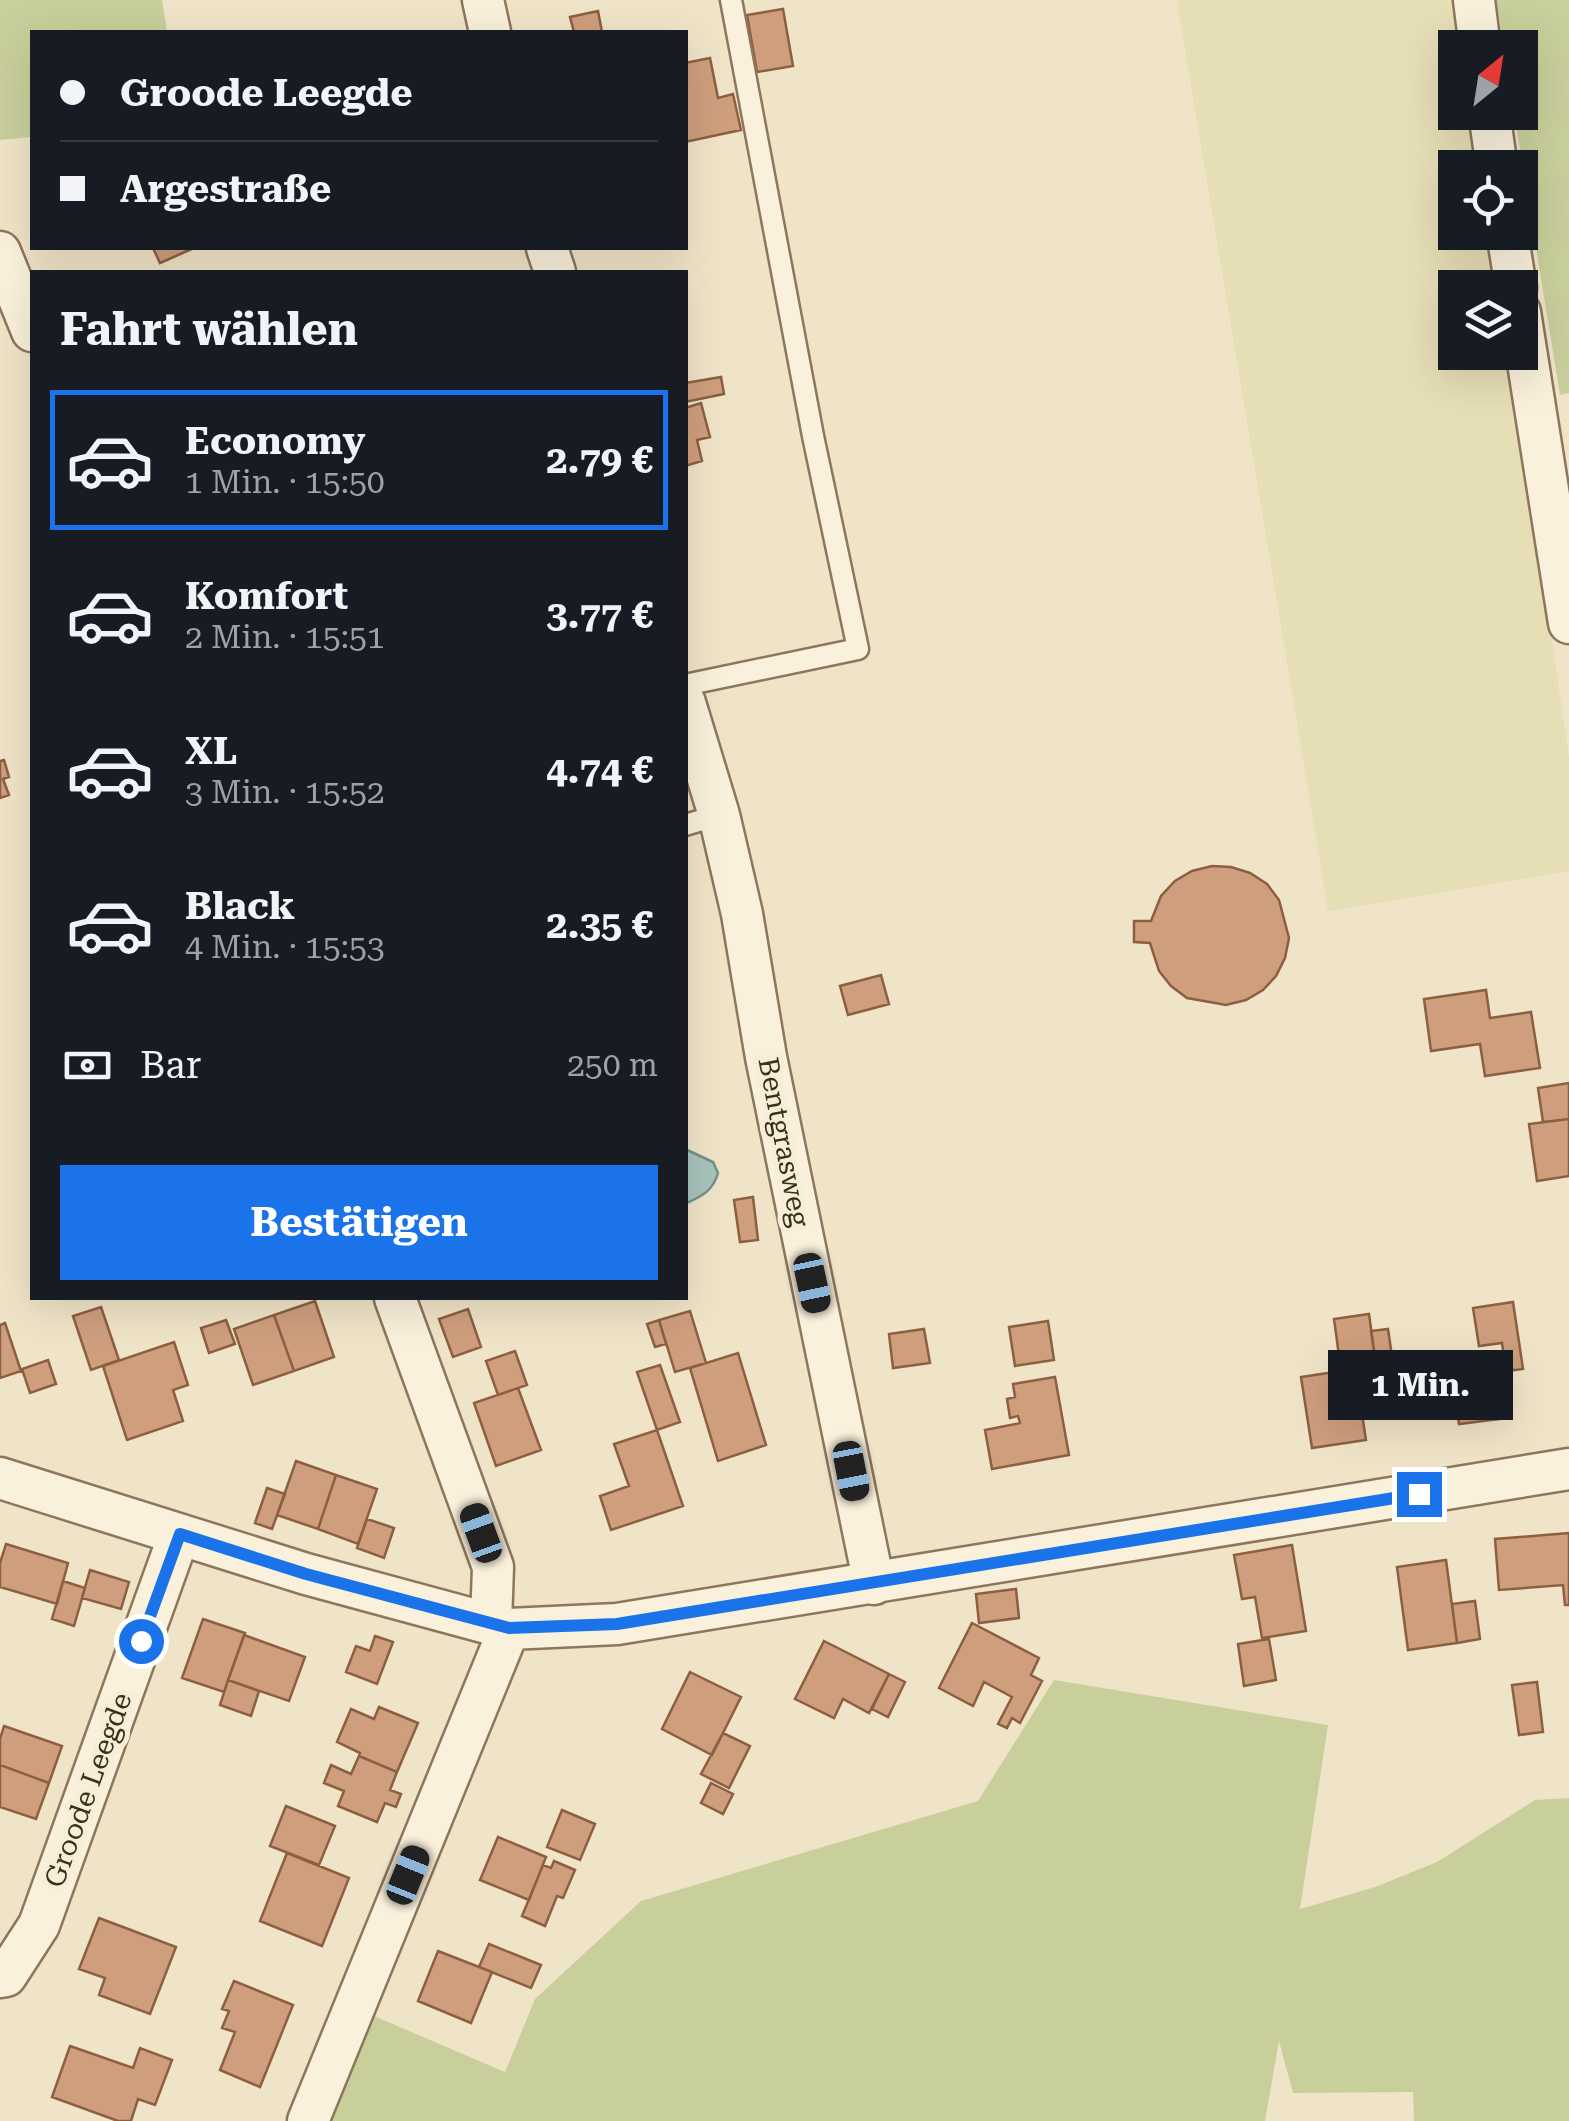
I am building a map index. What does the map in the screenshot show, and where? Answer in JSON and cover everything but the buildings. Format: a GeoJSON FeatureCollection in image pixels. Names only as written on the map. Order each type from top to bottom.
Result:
{"type":"FeatureCollection","features":[{"type":"Feature","properties":{"kind":"street"},"geometry":{"type":"LineString","coordinates":[[483,0],[490,30]]}},
{"type":"Feature","properties":{"kind":"street"},"geometry":{"type":"LineString","coordinates":[[1474,0],[1478,30]]}},
{"type":"Feature","properties":{"kind":"street"},"geometry":{"type":"LineString","coordinates":[[0,252],[30,326]]}},
{"type":"Feature","properties":{"kind":"street"},"geometry":{"type":"LineString","coordinates":[[1529,370],[1569,622]]}},
{"type":"Feature","properties":{"kind":"street","name":"Bentgrasweg"},"geometry":{"type":"LineString","coordinates":[[688,724],[702,820],[742,914],[766,1057],[874,1584]]}},
{"type":"Feature","properties":{"kind":"street"},"geometry":{"type":"LineString","coordinates":[[308,2121],[500,1626],[493,1567],[397,1300]]}},
{"type":"Feature","properties":{"kind":"street"},"geometry":{"type":"LineString","coordinates":[[0,1478],[306,1574],[500,1626],[617,1624],[1569,1469]]}},
{"type":"Feature","properties":{"kind":"street","name":"Groode Leegde"},"geometry":{"type":"LineString","coordinates":[[0,1977],[6,1976],[39,1925],[180,1534]]}},
{"type":"Feature","properties":{"kind":"lane"},"geometry":{"type":"LineString","coordinates":[[688,684],[858,648],[731,0]]}},
{"type":"Feature","properties":{"kind":"shaded area"},"geometry":{"type":"Polygon","coordinates":[[[1177,0],[1460,0],[1464,30],[1438,30],[1438,130],[1479,130],[1481,150],[1438,150],[1438,250],[1497,250],[1499,270],[1438,270],[1438,370],[1513,370],[1569,758],[1569,871],[1328,911],[1177,0]]]}},
{"type":"Feature","properties":{"kind":"green space"},"geometry":{"type":"Polygon","coordinates":[[[0,0],[162,0],[167,30],[30,30],[30,137],[0,140],[0,0]]]}},
{"type":"Feature","properties":{"kind":"green space"},"geometry":{"type":"Polygon","coordinates":[[[1496,0],[1569,0],[1569,393],[1560,395],[1536,250],[1538,150],[1520,150],[1517,130],[1538,130],[1538,30],[1501,30],[1496,0]]]}},
{"type":"Feature","properties":{"kind":"green space"},"geometry":{"type":"Polygon","coordinates":[[[1054,1680],[1328,1725],[1300,1909],[1375,1887],[1437,1862],[1535,1800],[1569,1798],[1569,2121],[1414,2121],[1413,2092],[1293,2093],[1279,2041],[1265,2121],[332,2121],[374,2016],[505,2072],[535,1999],[641,1901],[978,1801],[1054,1680]]]}},
{"type":"Feature","properties":{"kind":"water"},"geometry":{"type":"Polygon","coordinates":[[[688,1150],[713,1162],[718,1173],[706,1192],[688,1202],[688,1150]]]}},
{"type":"Feature","properties":{"kind":"route"},"geometry":{"type":"LineString","coordinates":[[141,1641],[180,1534],[306,1574],[509,1628],[617,1624],[1419,1494]]}}]}
